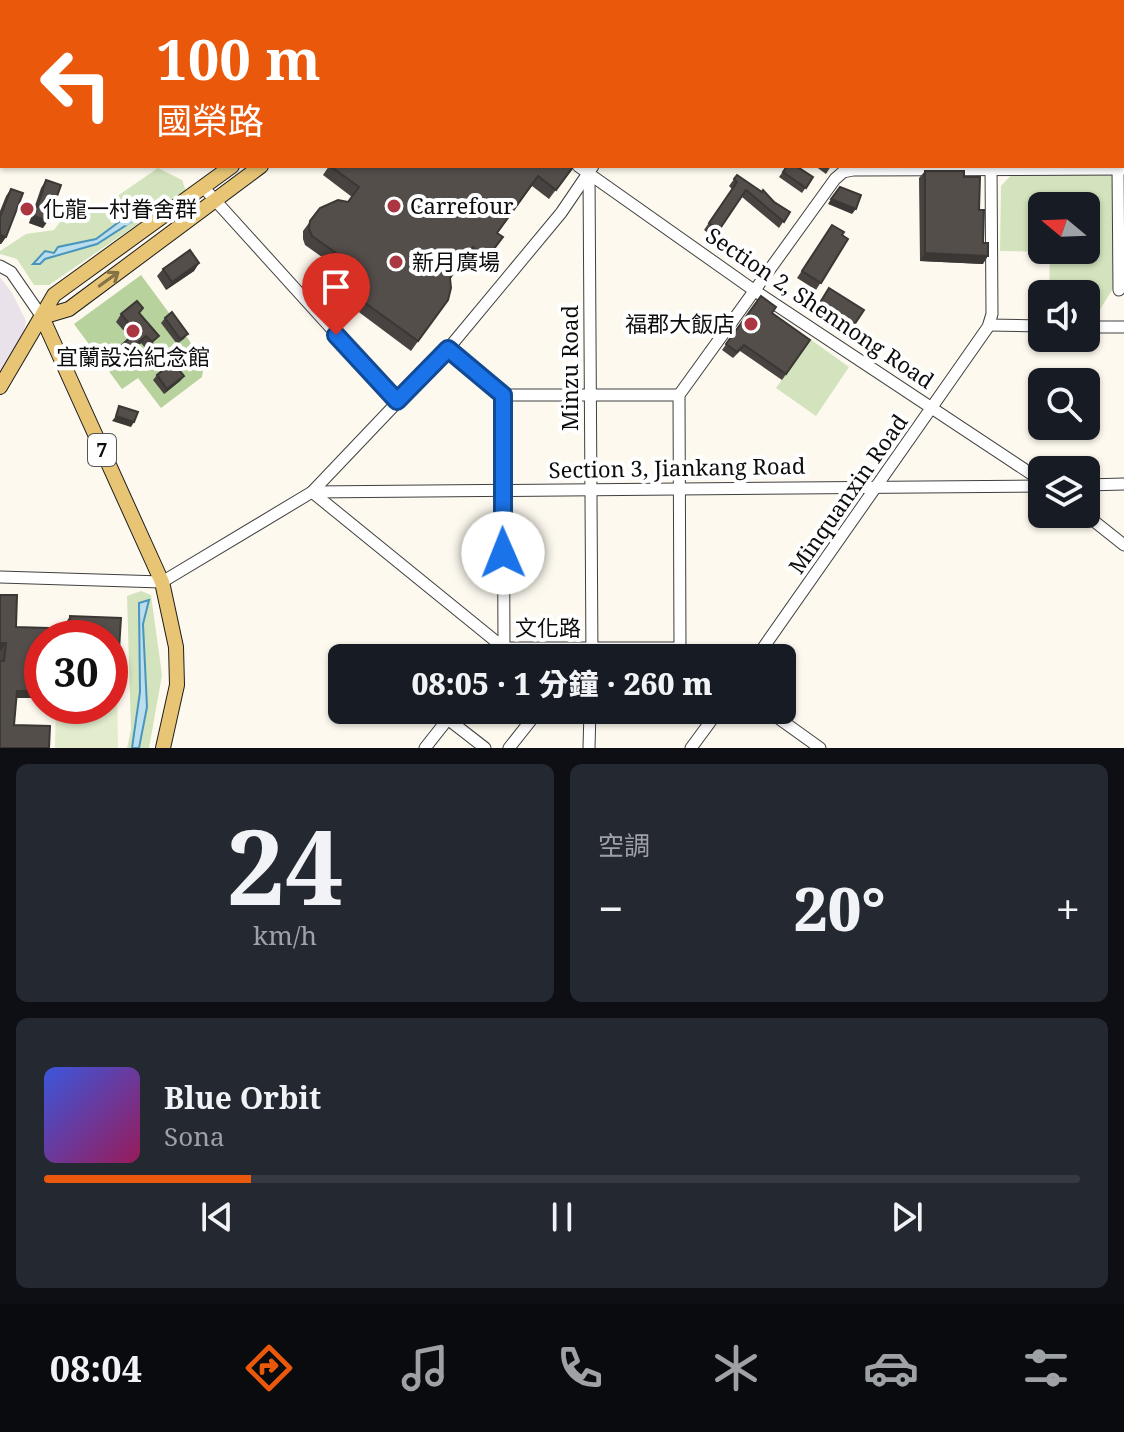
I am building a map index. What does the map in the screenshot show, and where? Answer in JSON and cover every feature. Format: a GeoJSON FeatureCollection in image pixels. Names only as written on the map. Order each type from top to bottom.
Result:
{"type":"FeatureCollection","features":[{"type":"Feature","properties":{"kind":"main road"},"geometry":{"type":"LineString","coordinates":[[0,387],[54,295],[229,168]]}},
{"type":"Feature","properties":{"kind":"main road"},"geometry":{"type":"LineString","coordinates":[[42,317],[69,309],[258,168]]}},
{"type":"Feature","properties":{"kind":"main road","name":"7"},"geometry":{"type":"LineString","coordinates":[[42,317],[162,582],[176,647],[177,685],[163,748]]}},
{"type":"Feature","properties":{"kind":"street","name":"Minquanxin Road"},"geometry":{"type":"LineString","coordinates":[[766,644],[989,325],[992,314],[991,168]]}},
{"type":"Feature","properties":{"kind":"street"},"geometry":{"type":"LineString","coordinates":[[680,644],[679,395],[843,172],[1121,168],[1119,290]]}},
{"type":"Feature","properties":{"kind":"street"},"geometry":{"type":"LineString","coordinates":[[0,577],[162,582],[312,492],[448,349],[561,213],[591,170]]}},
{"type":"Feature","properties":{"kind":"street","name":"Section 2, Shennong Road"},"geometry":{"type":"LineString","coordinates":[[591,170],[755,291],[1028,474]]}},
{"type":"Feature","properties":{"kind":"street","name":"Minzu Road"},"geometry":{"type":"LineString","coordinates":[[591,170],[592,644]]}},
{"type":"Feature","properties":{"kind":"street"},"geometry":{"type":"LineString","coordinates":[[204,188],[397,401]]}},
{"type":"Feature","properties":{"kind":"street"},"geometry":{"type":"LineString","coordinates":[[0,266],[11,272],[42,317]]}},
{"type":"Feature","properties":{"kind":"street"},"geometry":{"type":"LineString","coordinates":[[989,325],[1028,326]]}},
{"type":"Feature","properties":{"kind":"street"},"geometry":{"type":"LineString","coordinates":[[1100,327],[1124,327]]}},
{"type":"Feature","properties":{"kind":"street"},"geometry":{"type":"LineString","coordinates":[[448,349],[503,395],[679,395]]}},
{"type":"Feature","properties":{"kind":"street"},"geometry":{"type":"LineString","coordinates":[[503,395],[504,644]]}},
{"type":"Feature","properties":{"kind":"street","name":"Section 3, Jiankang Road"},"geometry":{"type":"LineString","coordinates":[[312,492],[1028,484]]}},
{"type":"Feature","properties":{"kind":"street"},"geometry":{"type":"LineString","coordinates":[[1100,485],[1124,484]]}},
{"type":"Feature","properties":{"kind":"street","name":"文化路"},"geometry":{"type":"LineString","coordinates":[[312,492],[499,644]]}},
{"type":"Feature","properties":{"kind":"street"},"geometry":{"type":"LineString","coordinates":[[1100,526],[1124,545]]}},
{"type":"Feature","properties":{"kind":"street"},"geometry":{"type":"LineString","coordinates":[[425,748],[444,724]]}},
{"type":"Feature","properties":{"kind":"street"},"geometry":{"type":"LineString","coordinates":[[460,724],[485,748]]}},
{"type":"Feature","properties":{"kind":"street"},"geometry":{"type":"LineString","coordinates":[[509,748],[528,724]]}},
{"type":"Feature","properties":{"kind":"street"},"geometry":{"type":"LineString","coordinates":[[589,748],[590,724]]}},
{"type":"Feature","properties":{"kind":"street"},"geometry":{"type":"LineString","coordinates":[[691,748],[709,724]]}},
{"type":"Feature","properties":{"kind":"street"},"geometry":{"type":"LineString","coordinates":[[787,724],[820,748]]}},
{"type":"Feature","properties":{"kind":"shaded area"},"geometry":{"type":"Polygon","coordinates":[[[0,277],[26,321],[23,336],[0,372],[0,277]]]}},
{"type":"Feature","properties":{"kind":"green space"},"geometry":{"type":"Polygon","coordinates":[[[158,168],[182,180],[186,191],[49,285],[34,285],[17,259],[0,254],[26,234],[54,230],[79,197],[100,208],[158,168]]]}},
{"type":"Feature","properties":{"kind":"green space"},"geometry":{"type":"Polygon","coordinates":[[[1116,172],[1116,284],[1100,309],[1100,280],[1049,280],[1050,264],[1100,264],[1100,192],[1028,192],[1028,252],[1000,251],[1001,186],[1013,173],[1116,172]]]}},
{"type":"Feature","properties":{"kind":"green space"},"geometry":{"type":"Polygon","coordinates":[[[141,275],[204,365],[202,377],[161,408],[138,378],[122,389],[74,324],[141,275]]]}},
{"type":"Feature","properties":{"kind":"green space"},"geometry":{"type":"Polygon","coordinates":[[[810,339],[849,367],[816,416],[776,388],[810,339]]]}},
{"type":"Feature","properties":{"kind":"green space"},"geometry":{"type":"Polygon","coordinates":[[[141,591],[151,595],[162,675],[149,748],[127,748],[131,730],[127,596],[141,591]]]}},
{"type":"Feature","properties":{"kind":"green space"},"geometry":{"type":"Polygon","coordinates":[[[56,724],[118,724],[118,748],[55,748],[56,724]]]}},
{"type":"Feature","properties":{"kind":"water"},"geometry":{"type":"Polygon","coordinates":[[[135,210],[145,213],[97,244],[33,264],[45,251],[54,253],[58,247],[96,239],[135,210]]]}},
{"type":"Feature","properties":{"kind":"water"},"geometry":{"type":"Polygon","coordinates":[[[149,600],[143,624],[147,707],[139,748],[132,748],[140,692],[139,603],[149,600]]]}},
{"type":"Feature","properties":{"kind":"building","name":"新月廣場"},"geometry":{"type":"Polygon","coordinates":[[[333,168],[572,168],[556,190],[538,176],[497,233],[503,237],[487,258],[473,247],[450,278],[448,300],[418,341],[346,289],[360,270],[312,236],[309,229],[310,221],[320,208],[338,200],[348,202],[359,187],[333,168]]]}},
{"type":"Feature","properties":{"kind":"building"},"geometry":{"type":"Polygon","coordinates":[[[786,168],[799,168],[813,177],[806,188],[783,172],[786,168]]]}},
{"type":"Feature","properties":{"kind":"building"},"geometry":{"type":"Polygon","coordinates":[[[925,171],[964,171],[964,177],[980,177],[979,210],[984,210],[983,243],[988,243],[988,256],[925,253],[925,171]]]}},
{"type":"Feature","properties":{"kind":"building"},"geometry":{"type":"Polygon","coordinates":[[[737,175],[763,190],[790,212],[784,222],[746,190],[719,230],[709,223],[737,182],[734,179],[737,175]]]}},
{"type":"Feature","properties":{"kind":"building"},"geometry":{"type":"Polygon","coordinates":[[[46,180],[61,185],[48,221],[34,216],[46,180]]]}},
{"type":"Feature","properties":{"kind":"building"},"geometry":{"type":"Polygon","coordinates":[[[840,187],[861,195],[856,209],[831,199],[840,187]]]}},
{"type":"Feature","properties":{"kind":"building"},"geometry":{"type":"Polygon","coordinates":[[[11,189],[23,193],[6,237],[0,235],[0,217],[11,189]]]}},
{"type":"Feature","properties":{"kind":"building"},"geometry":{"type":"Polygon","coordinates":[[[832,225],[844,232],[842,235],[848,239],[821,283],[802,271],[832,225]]]}},
{"type":"Feature","properties":{"kind":"building"},"geometry":{"type":"Polygon","coordinates":[[[190,250],[199,263],[172,282],[163,269],[190,250]]]}},
{"type":"Feature","properties":{"kind":"building"},"geometry":{"type":"Polygon","coordinates":[[[829,288],[864,310],[852,328],[818,306],[829,288]]]}},
{"type":"Feature","properties":{"kind":"building"},"geometry":{"type":"Polygon","coordinates":[[[761,296],[776,307],[772,313],[810,340],[786,374],[744,345],[737,352],[726,344],[761,296]]]}},
{"type":"Feature","properties":{"kind":"building"},"geometry":{"type":"Polygon","coordinates":[[[137,301],[143,308],[139,313],[159,336],[152,342],[146,336],[127,352],[122,345],[136,332],[121,314],[137,301]]]}},
{"type":"Feature","properties":{"kind":"building"},"geometry":{"type":"Polygon","coordinates":[[[172,312],[188,334],[180,339],[165,318],[172,312]]]}},
{"type":"Feature","properties":{"kind":"building"},"geometry":{"type":"Polygon","coordinates":[[[173,362],[184,376],[167,389],[157,375],[173,362]]]}},
{"type":"Feature","properties":{"kind":"building"},"geometry":{"type":"Polygon","coordinates":[[[119,406],[138,412],[134,422],[116,416],[119,406]]]}},
{"type":"Feature","properties":{"kind":"building"},"geometry":{"type":"Polygon","coordinates":[[[0,595],[17,595],[16,627],[24,627],[24,691],[17,691],[14,725],[50,726],[49,748],[0,748],[0,661],[4,661],[6,643],[0,643],[0,595]]]}},
{"type":"Feature","properties":{"kind":"building"},"geometry":{"type":"Polygon","coordinates":[[[70,616],[121,618],[70,620],[70,616]]]}},
{"type":"Feature","properties":{"kind":"waterway"},"geometry":{"type":"LineString","coordinates":[[126,220],[138,210],[149,208]]}},
{"type":"Feature","properties":{"kind":"place","name":"Carrefour"},"geometry":{"type":"Point","coordinates":[394,206]}},
{"type":"Feature","properties":{"kind":"place","name":"化龍一村眷舍群"},"geometry":{"type":"Point","coordinates":[27,209]}},
{"type":"Feature","properties":{"kind":"place","name":"新月廣場"},"geometry":{"type":"Point","coordinates":[396,262]}},
{"type":"Feature","properties":{"kind":"place","name":"福郡大飯店"},"geometry":{"type":"Point","coordinates":[751,324]}},
{"type":"Feature","properties":{"kind":"place","name":"宜蘭設治紀念館"},"geometry":{"type":"Point","coordinates":[133,331]}},
{"type":"Feature","properties":{"kind":"route"},"geometry":{"type":"LineString","coordinates":[[336,335],[397,401],[448,349],[503,395],[503,553]]}}]}
